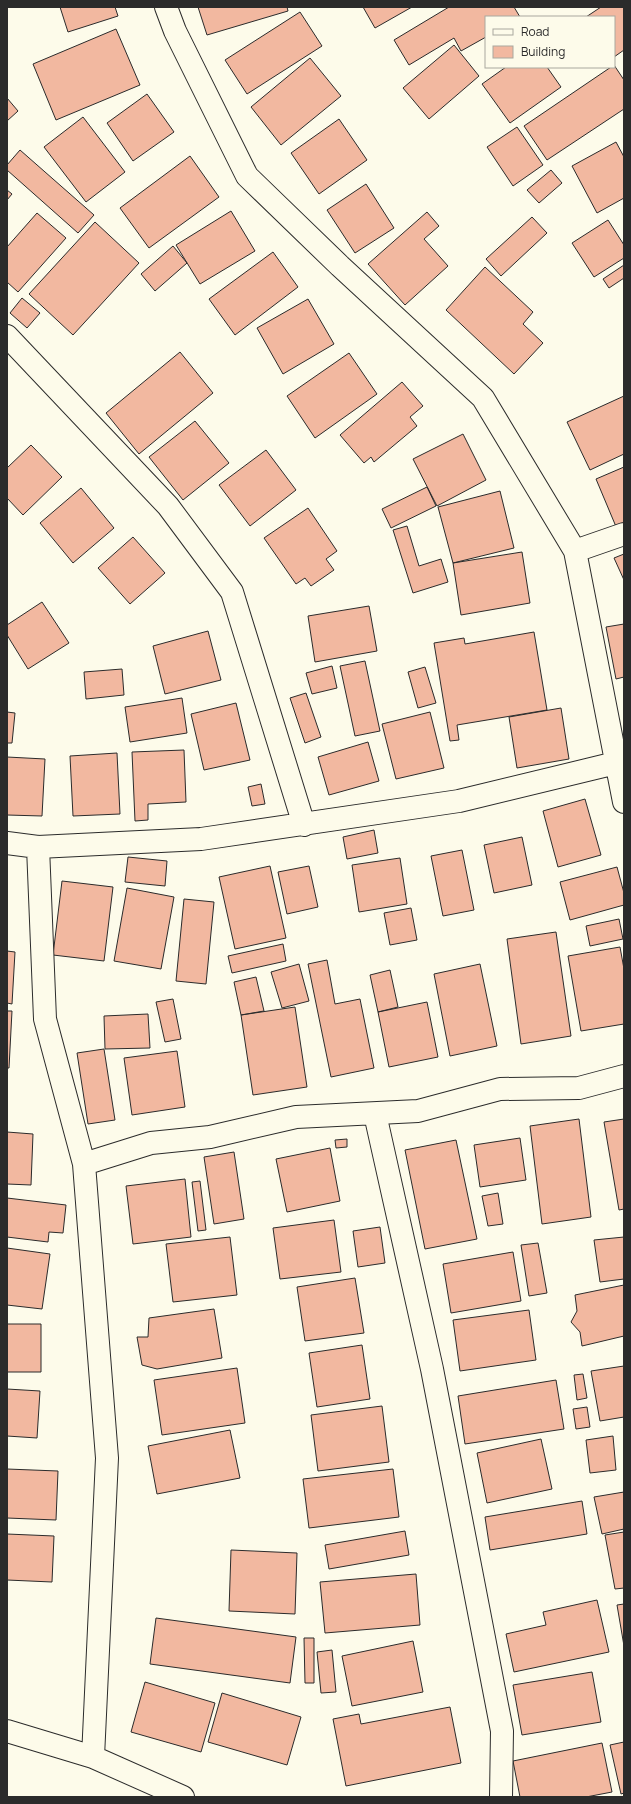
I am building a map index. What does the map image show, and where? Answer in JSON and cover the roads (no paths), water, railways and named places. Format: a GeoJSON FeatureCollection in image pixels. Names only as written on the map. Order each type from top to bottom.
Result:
{"type":"FeatureCollection","features":[{"type":"Feature","properties":{"kind":"street"},"geometry":{"type":"LineString","coordinates":[[166,7],[175,32],[247,176],[340,266],[483,398],[575,551],[620,762],[624,802]]}},
{"type":"Feature","properties":{"kind":"street"},"geometry":{"type":"LineString","coordinates":[[7,336],[168,506],[232,592],[304,825]]}},
{"type":"Feature","properties":{"kind":"street"},"geometry":{"type":"LineString","coordinates":[[575,551],[624,534]]}},
{"type":"Feature","properties":{"kind":"street"},"geometry":{"type":"LineString","coordinates":[[7,843],[38,847],[201,839],[459,801],[620,762]]}},
{"type":"Feature","properties":{"kind":"street"},"geometry":{"type":"LineString","coordinates":[[38,847],[45,1019],[84,1164],[107,1458],[94,1757]]}},
{"type":"Feature","properties":{"kind":"street"},"geometry":{"type":"LineString","coordinates":[[84,1164],[151,1143],[210,1137],[296,1117],[418,1111],[500,1089],[579,1088],[624,1076]]}},
{"type":"Feature","properties":{"kind":"street"},"geometry":{"type":"LineString","coordinates":[[375,1114],[432,1369],[502,1731],[501,1797]]}},
{"type":"Feature","properties":{"kind":"street"},"geometry":{"type":"LineString","coordinates":[[7,1731],[94,1757],[183,1797]]}}]}
